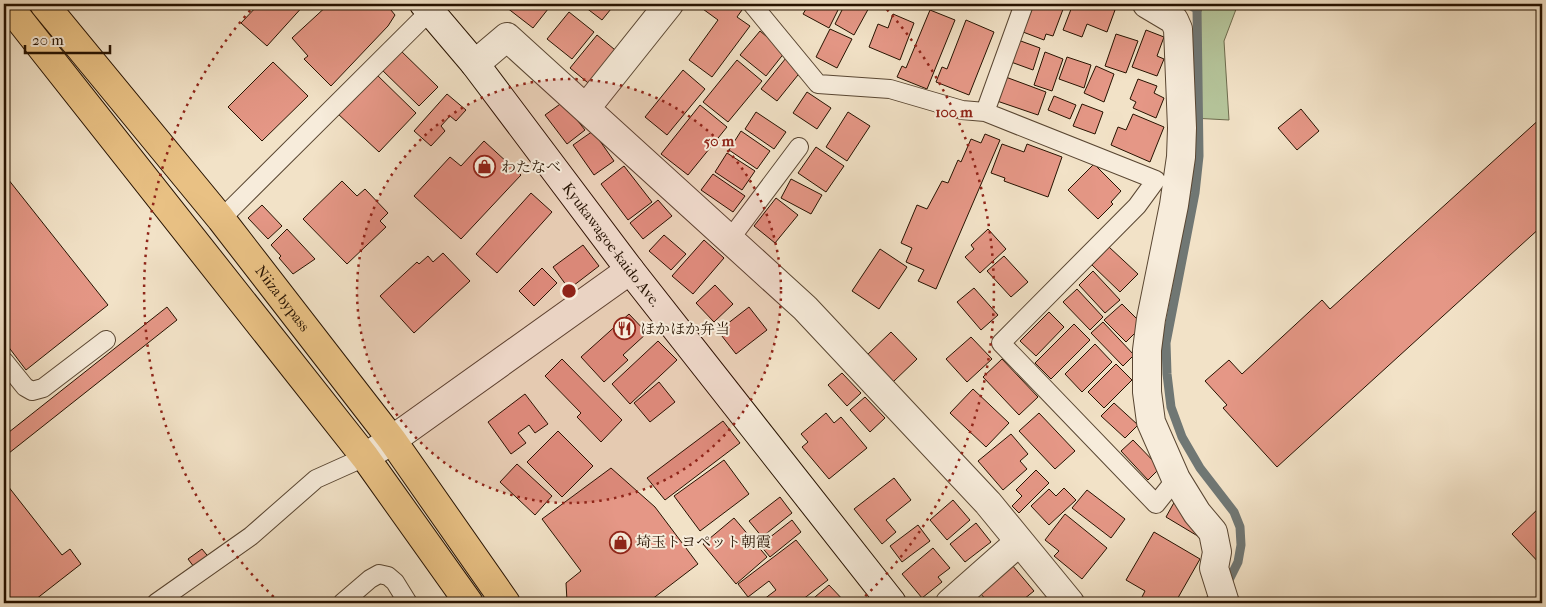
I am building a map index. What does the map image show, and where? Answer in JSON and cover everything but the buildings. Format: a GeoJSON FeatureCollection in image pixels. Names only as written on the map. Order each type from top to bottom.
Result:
{"type":"FeatureCollection","features":[{"type":"Feature","properties":{"kind":"highway"},"geometry":{"type":"LineString","coordinates":[[7,4],[365,457],[470,603]]}},
{"type":"Feature","properties":{"kind":"highway","name":"Niiza bypass"},"geometry":{"type":"LineString","coordinates":[[44,4],[221,219],[392,440],[506,603]]}},
{"type":"Feature","properties":{"kind":"street"},"geometry":{"type":"LineString","coordinates":[[586,108],[669,4]]}},
{"type":"Feature","properties":{"kind":"street"},"geometry":{"type":"LineString","coordinates":[[1147,4],[1174,20],[1178,28],[1182,128],[1181,157],[1174,205],[1150,327],[1147,350],[1147,392],[1151,422],[1176,479],[1197,513],[1213,532],[1217,552],[1214,568],[1222,594]]}},
{"type":"Feature","properties":{"kind":"street","name":"Kyukawagoe-kaido Ave."},"geometry":{"type":"LineString","coordinates":[[427,7],[475,64],[630,270],[892,603]]}},
{"type":"Feature","properties":{"kind":"street"},"geometry":{"type":"LineString","coordinates":[[475,64],[507,37],[586,108],[805,308],[988,502],[1070,603]]}},
{"type":"Feature","properties":{"kind":"street"},"geometry":{"type":"LineString","coordinates":[[365,457],[392,440],[630,270]]}},
{"type":"Feature","properties":{"kind":"street"},"geometry":{"type":"LineString","coordinates":[[950,603],[1019,542]]}},
{"type":"Feature","properties":{"kind":"lane"},"geometry":{"type":"LineString","coordinates":[[752,4],[818,84],[890,89],[962,110],[985,112],[1156,180],[1137,206],[1001,343],[1156,504],[1176,479]]}},
{"type":"Feature","properties":{"kind":"lane"},"geometry":{"type":"LineString","coordinates":[[985,112],[1024,4]]}},
{"type":"Feature","properties":{"kind":"lane"},"geometry":{"type":"LineString","coordinates":[[221,219],[427,7]]}},
{"type":"Feature","properties":{"kind":"lane"},"geometry":{"type":"LineString","coordinates":[[730,239],[799,147]]}},
{"type":"Feature","properties":{"kind":"lane"},"geometry":{"type":"LineString","coordinates":[[4,361],[25,387],[32,391],[43,388],[106,340]]}},
{"type":"Feature","properties":{"kind":"lane"},"geometry":{"type":"LineString","coordinates":[[156,603],[251,536],[316,479],[365,457]]}},
{"type":"Feature","properties":{"kind":"lane"},"geometry":{"type":"LineString","coordinates":[[342,603],[370,578],[379,574],[388,576],[395,582],[408,603]]}},
{"type":"Feature","properties":{"kind":"green space"},"geometry":{"type":"Polygon","coordinates":[[[1204,4],[1238,4],[1224,41],[1229,120],[1192,118],[1187,35],[1192,33],[1204,4]]]}},
{"type":"Feature","properties":{"kind":"waterway"},"geometry":{"type":"LineString","coordinates":[[1187,4],[1197,9],[1199,156],[1195,193],[1166,343],[1167,374],[1171,407],[1182,437],[1200,468],[1234,512],[1240,527],[1241,545],[1238,562],[1230,578],[1219,592],[1206,603]]}},
{"type":"Feature","properties":{"kind":"place","name":"わたなべ"},"geometry":{"type":"Point","coordinates":[485,167]}},
{"type":"Feature","properties":{"kind":"place","name":"ほかほか弁当"},"geometry":{"type":"Point","coordinates":[624,329]}},
{"type":"Feature","properties":{"kind":"place","name":"埼玉トヨペット朝霞"},"geometry":{"type":"Point","coordinates":[620,542]}}]}
